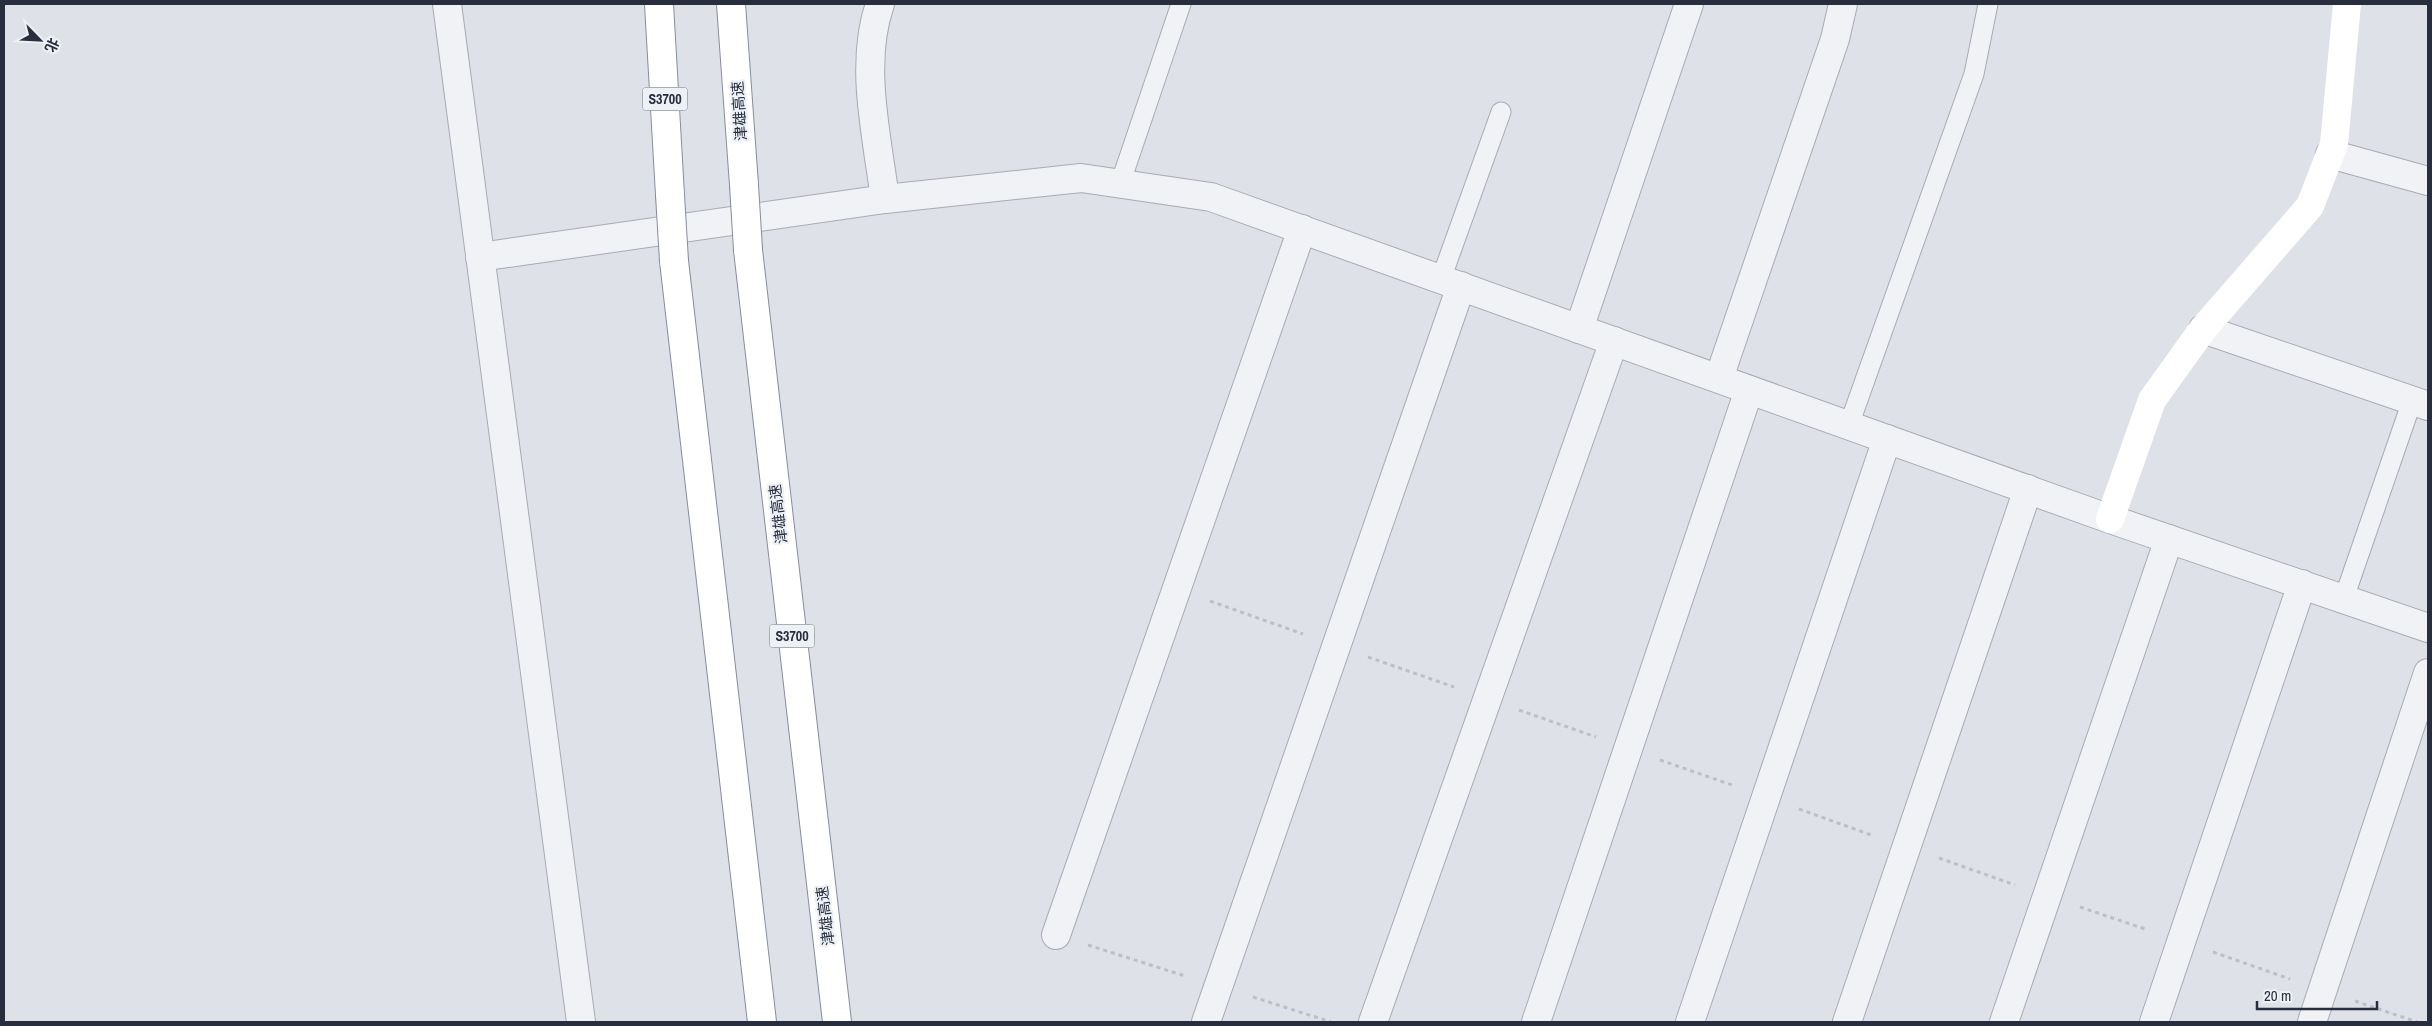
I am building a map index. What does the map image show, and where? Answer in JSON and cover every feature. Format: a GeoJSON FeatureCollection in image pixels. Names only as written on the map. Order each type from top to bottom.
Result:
{"type":"FeatureCollection","features":[{"type":"Feature","properties":{"kind":"main road","name":"S3700"},"geometry":{"type":"LineString","coordinates":[[659,4],[674,261],[762,1022]]}},
{"type":"Feature","properties":{"kind":"main road","name":"津雄高速"},"geometry":{"type":"LineString","coordinates":[[731,4],[748,250],[837,1022]]}},
{"type":"Feature","properties":{"kind":"main road"},"geometry":{"type":"LineString","coordinates":[[2110,519],[2152,400],[2203,329],[2310,206],[2334,144],[2347,4]]}},
{"type":"Feature","properties":{"kind":"street"},"geometry":{"type":"LineString","coordinates":[[447,4],[581,1022]]}},
{"type":"Feature","properties":{"kind":"street"},"geometry":{"type":"LineString","coordinates":[[880,4],[872,27],[869,62],[885,199]]}},
{"type":"Feature","properties":{"kind":"street"},"geometry":{"type":"LineString","coordinates":[[1579,329],[1689,4]]}},
{"type":"Feature","properties":{"kind":"street"},"geometry":{"type":"LineString","coordinates":[[1719,378],[1835,39],[1843,4]]}},
{"type":"Feature","properties":{"kind":"street"},"geometry":{"type":"LineString","coordinates":[[2330,154],[2428,181]]}},
{"type":"Feature","properties":{"kind":"street"},"geometry":{"type":"LineString","coordinates":[[480,257],[885,199],[1081,178],[1211,197],[2110,519],[2428,628]]}},
{"type":"Feature","properties":{"kind":"street"},"geometry":{"type":"LineString","coordinates":[[1056,934],[1302,229]]}},
{"type":"Feature","properties":{"kind":"street"},"geometry":{"type":"LineString","coordinates":[[1206,1022],[1451,283]]}},
{"type":"Feature","properties":{"kind":"street"},"geometry":{"type":"LineString","coordinates":[[2203,329],[2420,404]]}},
{"type":"Feature","properties":{"kind":"street"},"geometry":{"type":"LineString","coordinates":[[1373,1022],[1614,341]]}},
{"type":"Feature","properties":{"kind":"street"},"geometry":{"type":"LineString","coordinates":[[1536,1022],[1750,390]]}},
{"type":"Feature","properties":{"kind":"street"},"geometry":{"type":"LineString","coordinates":[[1690,1022],[1887,439]]}},
{"type":"Feature","properties":{"kind":"street"},"geometry":{"type":"LineString","coordinates":[[1847,1022],[2028,489]]}},
{"type":"Feature","properties":{"kind":"street"},"geometry":{"type":"LineString","coordinates":[[2004,1022],[2169,539]]}},
{"type":"Feature","properties":{"kind":"street"},"geometry":{"type":"LineString","coordinates":[[2154,1022],[2302,584]]}},
{"type":"Feature","properties":{"kind":"street"},"geometry":{"type":"LineString","coordinates":[[2312,1022],[2428,674]]}},
{"type":"Feature","properties":{"kind":"lane"},"geometry":{"type":"LineString","coordinates":[[1120,184],[1181,4]]}},
{"type":"Feature","properties":{"kind":"lane"},"geometry":{"type":"LineString","coordinates":[[1850,425],[1974,74],[1988,4]]}},
{"type":"Feature","properties":{"kind":"lane"},"geometry":{"type":"LineString","coordinates":[[1451,283],[1501,112]]}},
{"type":"Feature","properties":{"kind":"lane"},"geometry":{"type":"LineString","coordinates":[[2344,598],[2420,404]]}}]}
